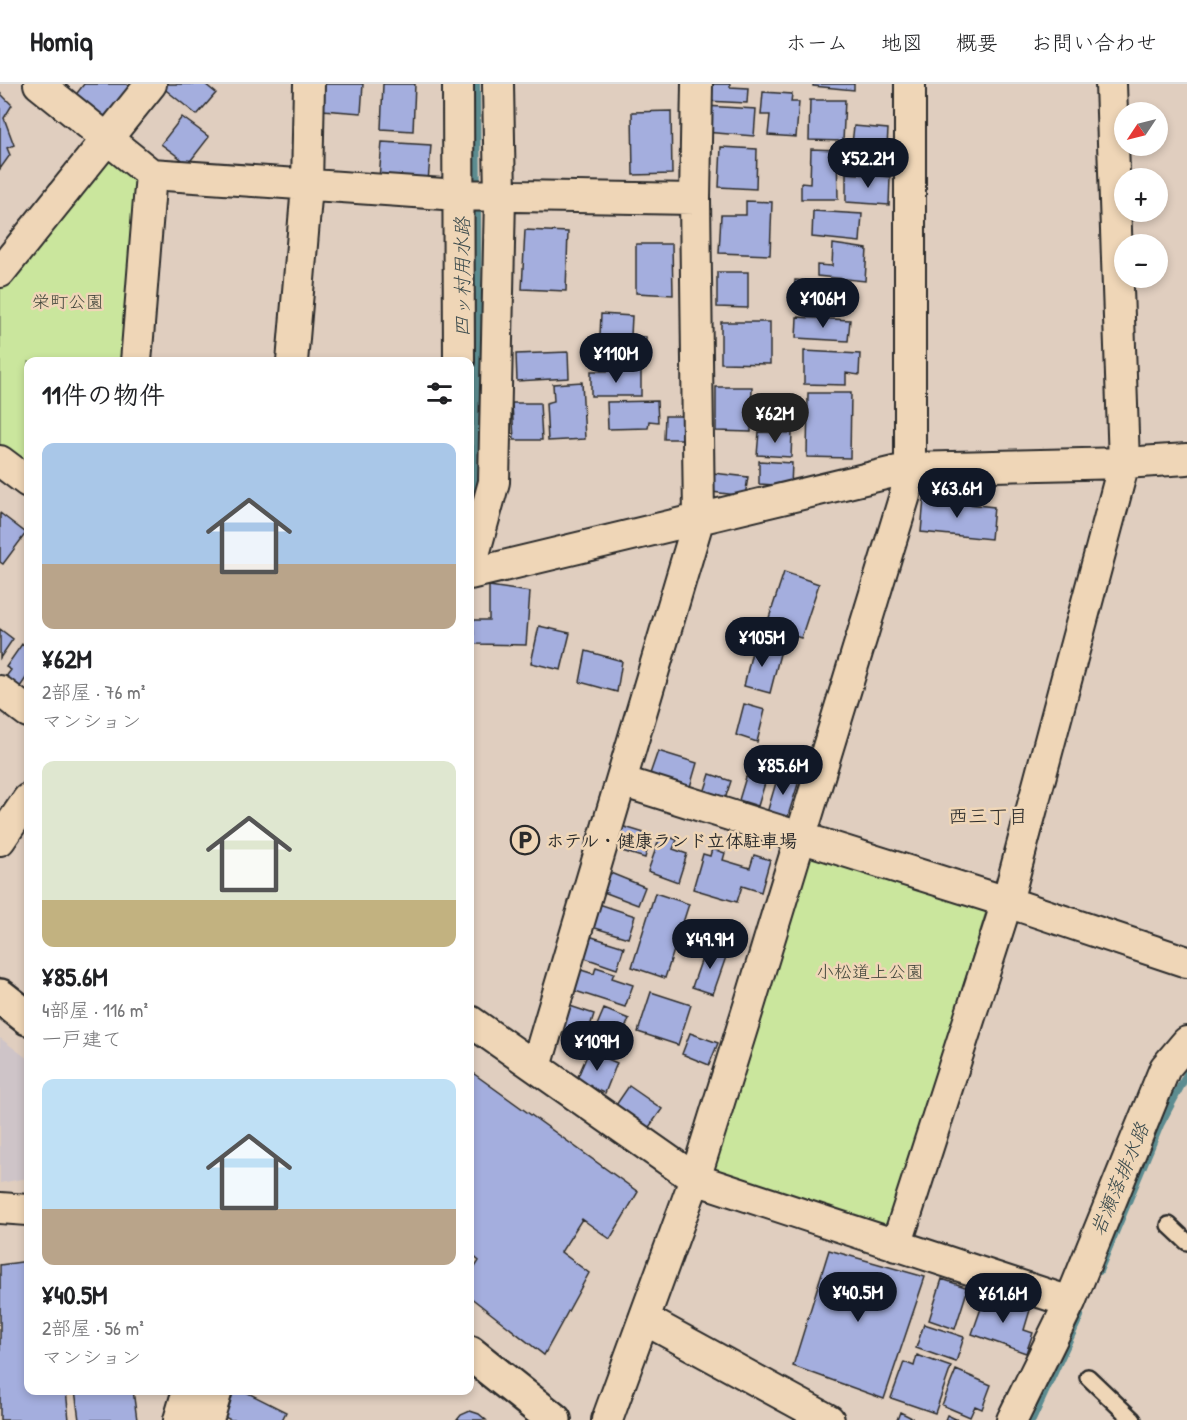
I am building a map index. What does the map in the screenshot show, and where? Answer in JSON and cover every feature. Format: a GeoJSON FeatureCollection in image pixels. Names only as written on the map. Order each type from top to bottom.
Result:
{"type":"FeatureCollection","features":[{"type":"Feature","properties":{"kind":"street"},"geometry":{"type":"LineString","coordinates":[[39,84],[151,174],[477,196],[695,199]]}},
{"type":"Feature","properties":{"kind":"street"},"geometry":{"type":"LineString","coordinates":[[0,272],[151,84]]}},
{"type":"Feature","properties":{"kind":"street"},"geometry":{"type":"LineString","coordinates":[[292,357],[307,186],[309,84]]}},
{"type":"Feature","properties":{"kind":"street"},"geometry":{"type":"LineString","coordinates":[[458,84],[477,196],[494,482],[474,554]]}},
{"type":"Feature","properties":{"kind":"street"},"geometry":{"type":"LineString","coordinates":[[460,357],[477,196],[498,84]]}},
{"type":"Feature","properties":{"kind":"street"},"geometry":{"type":"LineString","coordinates":[[537,1067],[699,518],[695,199],[697,84]]}},
{"type":"Feature","properties":{"kind":"street"},"geometry":{"type":"LineString","coordinates":[[607,1420],[695,1179],[898,522],[910,468],[910,84]]}},
{"type":"Feature","properties":{"kind":"street"},"geometry":{"type":"LineString","coordinates":[[896,1246],[1007,902],[1124,463],[1111,84]]}},
{"type":"Feature","properties":{"kind":"street"},"geometry":{"type":"LineString","coordinates":[[136,357],[151,174]]}},
{"type":"Feature","properties":{"kind":"street"},"geometry":{"type":"LineString","coordinates":[[474,573],[910,468],[1124,463],[1187,459]]}},
{"type":"Feature","properties":{"kind":"street"},"geometry":{"type":"LineString","coordinates":[[0,461],[24,479]]}},
{"type":"Feature","properties":{"kind":"street"},"geometry":{"type":"LineString","coordinates":[[0,691],[24,709]]}},
{"type":"Feature","properties":{"kind":"street"},"geometry":{"type":"LineString","coordinates":[[621,782],[1007,902],[1187,962]]}},
{"type":"Feature","properties":{"kind":"street"},"geometry":{"type":"LineString","coordinates":[[0,840],[24,806]]}},
{"type":"Feature","properties":{"kind":"street"},"geometry":{"type":"LineString","coordinates":[[0,996],[24,1015]]}},
{"type":"Feature","properties":{"kind":"street"},"geometry":{"type":"LineString","coordinates":[[474,1024],[695,1179],[1070,1302]]}},
{"type":"Feature","properties":{"kind":"street"},"geometry":{"type":"LineString","coordinates":[[1012,1420],[1070,1302],[1165,1068],[1187,1042]]}},
{"type":"Feature","properties":{"kind":"street"},"geometry":{"type":"LineString","coordinates":[[0,1208],[24,1210]]}},
{"type":"Feature","properties":{"kind":"street"},"geometry":{"type":"LineString","coordinates":[[644,1318],[829,1420]]}},
{"type":"Feature","properties":{"kind":"street"},"geometry":{"type":"LineString","coordinates":[[474,1356],[554,1420]]}},
{"type":"Feature","properties":{"kind":"street"},"geometry":{"type":"LineString","coordinates":[[179,1420],[186,1395]]}},
{"type":"Feature","properties":{"kind":"street"},"geometry":{"type":"LineString","coordinates":[[208,1420],[216,1395]]}},
{"type":"Feature","properties":{"kind":"lane"},"geometry":{"type":"LineString","coordinates":[[1169,1225],[1187,1242]]}},
{"type":"Feature","properties":{"kind":"lane"},"geometry":{"type":"LineString","coordinates":[[1088,1377],[1133,1420]]}},
{"type":"Feature","properties":{"kind":"shaded area"},"geometry":{"type":"Polygon","coordinates":[[[0,1038],[24,1056],[24,1179],[0,1183],[0,1038]]]}},
{"type":"Feature","properties":{"kind":"green space","name":"栄町公園"},"geometry":{"type":"Polygon","coordinates":[[[107,156],[139,178],[124,357],[24,357],[24,470],[0,452],[0,288],[107,156]]]}},
{"type":"Feature","properties":{"kind":"green space","name":"小松道上公園"},"geometry":{"type":"Polygon","coordinates":[[[807,852],[987,909],[888,1230],[712,1170],[807,852]]]}},
{"type":"Feature","properties":{"kind":"building"},"geometry":{"type":"Polygon","coordinates":[[[84,84],[126,84],[130,87],[103,120],[74,97],[84,84]]]}},
{"type":"Feature","properties":{"kind":"building"},"geometry":{"type":"Polygon","coordinates":[[[165,84],[205,84],[216,93],[197,115],[162,87],[165,84]]]}},
{"type":"Feature","properties":{"kind":"building"},"geometry":{"type":"Polygon","coordinates":[[[324,84],[363,84],[361,113],[322,110],[324,84]]]}},
{"type":"Feature","properties":{"kind":"building"},"geometry":{"type":"Polygon","coordinates":[[[383,84],[415,84],[413,131],[381,129],[383,84]]]}},
{"type":"Feature","properties":{"kind":"building"},"geometry":{"type":"Polygon","coordinates":[[[706,84],[730,84],[730,87],[748,88],[747,103],[706,101],[706,84]]]}},
{"type":"Feature","properties":{"kind":"building"},"geometry":{"type":"Polygon","coordinates":[[[813,84],[854,84],[854,90],[813,86],[813,84]]]}},
{"type":"Feature","properties":{"kind":"building"},"geometry":{"type":"Polygon","coordinates":[[[763,92],[792,94],[791,102],[799,102],[796,137],[768,135],[770,115],[761,115],[763,92]]]}},
{"type":"Feature","properties":{"kind":"building"},"geometry":{"type":"Polygon","coordinates":[[[0,93],[12,105],[4,118],[14,145],[7,148],[10,155],[0,169],[0,93]]]}},
{"type":"Feature","properties":{"kind":"building"},"geometry":{"type":"Polygon","coordinates":[[[810,100],[845,100],[843,141],[809,140],[810,100]]]}},
{"type":"Feature","properties":{"kind":"building"},"geometry":{"type":"Polygon","coordinates":[[[705,106],[756,109],[754,136],[704,132],[705,106]]]}},
{"type":"Feature","properties":{"kind":"building"},"geometry":{"type":"Polygon","coordinates":[[[671,111],[672,174],[633,175],[632,112],[671,111]]]}},
{"type":"Feature","properties":{"kind":"building"},"geometry":{"type":"Polygon","coordinates":[[[182,117],[209,137],[188,164],[161,144],[182,117]]]}},
{"type":"Feature","properties":{"kind":"building"},"geometry":{"type":"Polygon","coordinates":[[[854,126],[888,129],[887,147],[852,144],[854,126]]]}},
{"type":"Feature","properties":{"kind":"building"},"geometry":{"type":"Polygon","coordinates":[[[382,142],[431,145],[428,182],[379,179],[382,142]]]}},
{"type":"Feature","properties":{"kind":"building"},"geometry":{"type":"Polygon","coordinates":[[[721,147],[757,149],[756,189],[719,187],[721,147]]]}},
{"type":"Feature","properties":{"kind":"building"},"geometry":{"type":"Polygon","coordinates":[[[811,149],[837,150],[838,199],[801,199],[801,183],[810,184],[811,149]]]}},
{"type":"Feature","properties":{"kind":"building"},"geometry":{"type":"Polygon","coordinates":[[[846,173],[890,177],[889,205],[846,202],[846,173]]]}},
{"type":"Feature","properties":{"kind":"building"},"geometry":{"type":"Polygon","coordinates":[[[746,201],[772,202],[770,255],[719,253],[721,215],[746,215],[746,201]]]}},
{"type":"Feature","properties":{"kind":"building"},"geometry":{"type":"Polygon","coordinates":[[[813,211],[862,214],[860,242],[812,237],[813,211]]]}},
{"type":"Feature","properties":{"kind":"building"},"geometry":{"type":"Polygon","coordinates":[[[525,230],[568,232],[566,291],[522,289],[525,230]]]}},
{"type":"Feature","properties":{"kind":"building"},"geometry":{"type":"Polygon","coordinates":[[[636,244],[672,244],[673,295],[636,293],[636,244]]]}},
{"type":"Feature","properties":{"kind":"building"},"geometry":{"type":"Polygon","coordinates":[[[833,244],[867,249],[865,281],[817,276],[817,265],[832,266],[833,244]]]}},
{"type":"Feature","properties":{"kind":"building"},"geometry":{"type":"Polygon","coordinates":[[[717,272],[748,272],[748,308],[717,307],[717,272]]]}},
{"type":"Feature","properties":{"kind":"building"},"geometry":{"type":"Polygon","coordinates":[[[795,280],[829,282],[828,309],[794,307],[795,280]]]}},
{"type":"Feature","properties":{"kind":"building"},"geometry":{"type":"Polygon","coordinates":[[[601,314],[632,316],[631,336],[646,337],[645,361],[599,358],[601,314]]]}},
{"type":"Feature","properties":{"kind":"building"},"geometry":{"type":"Polygon","coordinates":[[[797,317],[850,320],[848,341],[796,338],[797,317]]]}},
{"type":"Feature","properties":{"kind":"building"},"geometry":{"type":"Polygon","coordinates":[[[721,322],[770,322],[770,364],[721,363],[721,322]]]}},
{"type":"Feature","properties":{"kind":"building"},"geometry":{"type":"Polygon","coordinates":[[[804,351],[860,354],[859,375],[846,373],[846,385],[804,384],[804,351]]]}},
{"type":"Feature","properties":{"kind":"building"},"geometry":{"type":"Polygon","coordinates":[[[568,352],[569,378],[517,381],[516,354],[568,352]]]}},
{"type":"Feature","properties":{"kind":"building"},"geometry":{"type":"Polygon","coordinates":[[[591,371],[641,371],[641,396],[591,396],[591,371]]]}},
{"type":"Feature","properties":{"kind":"building"},"geometry":{"type":"Polygon","coordinates":[[[582,382],[585,439],[548,441],[546,403],[554,401],[553,384],[582,382]]]}},
{"type":"Feature","properties":{"kind":"building"},"geometry":{"type":"Polygon","coordinates":[[[716,387],[752,387],[751,432],[716,431],[716,387]]]}},
{"type":"Feature","properties":{"kind":"building"},"geometry":{"type":"Polygon","coordinates":[[[808,393],[851,393],[850,458],[807,457],[808,393]]]}},
{"type":"Feature","properties":{"kind":"building"},"geometry":{"type":"Polygon","coordinates":[[[657,401],[658,422],[649,421],[648,428],[608,429],[607,402],[657,401]]]}},
{"type":"Feature","properties":{"kind":"building"},"geometry":{"type":"Polygon","coordinates":[[[512,403],[540,403],[542,440],[514,440],[512,403]]]}},
{"type":"Feature","properties":{"kind":"building"},"geometry":{"type":"Polygon","coordinates":[[[665,416],[686,416],[686,439],[664,439],[665,416]]]}},
{"type":"Feature","properties":{"kind":"building"},"geometry":{"type":"Polygon","coordinates":[[[759,432],[792,433],[791,457],[757,455],[759,432]]]}},
{"type":"Feature","properties":{"kind":"building"},"geometry":{"type":"Polygon","coordinates":[[[759,461],[792,463],[791,486],[759,484],[759,461]]]}},
{"type":"Feature","properties":{"kind":"building"},"geometry":{"type":"Polygon","coordinates":[[[713,473],[748,477],[745,496],[712,492],[713,473]]]}},
{"type":"Feature","properties":{"kind":"building"},"geometry":{"type":"Polygon","coordinates":[[[924,499],[994,507],[991,539],[921,532],[924,499]]]}},
{"type":"Feature","properties":{"kind":"building"},"geometry":{"type":"Polygon","coordinates":[[[0,513],[24,531],[24,536],[3,564],[0,562],[0,513]]]}},
{"type":"Feature","properties":{"kind":"building"},"geometry":{"type":"Polygon","coordinates":[[[784,572],[819,584],[801,638],[766,627],[784,572]]]}},
{"type":"Feature","properties":{"kind":"building"},"geometry":{"type":"Polygon","coordinates":[[[489,586],[530,592],[526,645],[474,644],[474,620],[489,620],[489,586]]]}},
{"type":"Feature","properties":{"kind":"building"},"geometry":{"type":"Polygon","coordinates":[[[539,626],[570,633],[561,670],[531,663],[539,626]]]}},
{"type":"Feature","properties":{"kind":"building"},"geometry":{"type":"Polygon","coordinates":[[[0,629],[13,639],[0,658],[0,629]]]}},
{"type":"Feature","properties":{"kind":"building"},"geometry":{"type":"Polygon","coordinates":[[[754,643],[781,650],[770,693],[744,686],[754,643]]]}},
{"type":"Feature","properties":{"kind":"building"},"geometry":{"type":"Polygon","coordinates":[[[22,644],[24,646],[24,681],[16,693],[2,682],[11,670],[6,667],[22,644]]]}},
{"type":"Feature","properties":{"kind":"building"},"geometry":{"type":"Polygon","coordinates":[[[586,651],[622,661],[617,692],[580,682],[586,651]]]}},
{"type":"Feature","properties":{"kind":"building"},"geometry":{"type":"Polygon","coordinates":[[[744,704],[765,710],[757,742],[736,735],[744,704]]]}},
{"type":"Feature","properties":{"kind":"building"},"geometry":{"type":"Polygon","coordinates":[[[658,751],[697,763],[690,787],[650,774],[658,751]]]}},
{"type":"Feature","properties":{"kind":"building"},"geometry":{"type":"Polygon","coordinates":[[[780,769],[798,784],[787,819],[767,813],[780,769]]]}},
{"type":"Feature","properties":{"kind":"building"},"geometry":{"type":"Polygon","coordinates":[[[710,774],[731,781],[725,799],[704,793],[710,774]]]}},
{"type":"Feature","properties":{"kind":"building"},"geometry":{"type":"Polygon","coordinates":[[[746,777],[765,783],[758,806],[739,800],[746,777]]]}},
{"type":"Feature","properties":{"kind":"building"},"geometry":{"type":"Polygon","coordinates":[[[618,825],[651,835],[645,858],[612,848],[618,825]]]}},
{"type":"Feature","properties":{"kind":"building"},"geometry":{"type":"Polygon","coordinates":[[[661,834],[677,840],[673,849],[687,854],[678,882],[648,871],[661,834]]]}},
{"type":"Feature","properties":{"kind":"building"},"geometry":{"type":"Polygon","coordinates":[[[712,849],[725,853],[723,860],[750,868],[754,855],[770,860],[761,892],[742,886],[737,902],[693,889],[703,854],[710,856],[712,849]]]}},
{"type":"Feature","properties":{"kind":"building"},"geometry":{"type":"Polygon","coordinates":[[[608,872],[645,887],[638,905],[601,891],[608,872]]]}},
{"type":"Feature","properties":{"kind":"building"},"geometry":{"type":"Polygon","coordinates":[[[655,893],[689,904],[665,978],[632,967],[655,893]]]}},
{"type":"Feature","properties":{"kind":"building"},"geometry":{"type":"Polygon","coordinates":[[[599,904],[635,916],[628,938],[592,927],[599,904]]]}},
{"type":"Feature","properties":{"kind":"building"},"geometry":{"type":"Polygon","coordinates":[[[589,936],[624,947],[617,969],[582,957],[589,936]]]}},
{"type":"Feature","properties":{"kind":"building"},"geometry":{"type":"Polygon","coordinates":[[[706,947],[727,954],[713,994],[692,987],[706,947]]]}},
{"type":"Feature","properties":{"kind":"building"},"geometry":{"type":"Polygon","coordinates":[[[596,967],[614,973],[612,978],[633,985],[625,1007],[572,990],[578,969],[594,974],[596,967]]]}},
{"type":"Feature","properties":{"kind":"building"},"geometry":{"type":"Polygon","coordinates":[[[651,992],[691,1005],[678,1045],[638,1032],[651,992]]]}},
{"type":"Feature","properties":{"kind":"building"},"geometry":{"type":"Polygon","coordinates":[[[564,1004],[594,1014],[586,1039],[556,1029],[564,1004]]]}},
{"type":"Feature","properties":{"kind":"building"},"geometry":{"type":"Polygon","coordinates":[[[604,1009],[629,1019],[617,1047],[592,1037],[604,1009]]]}},
{"type":"Feature","properties":{"kind":"building"},"geometry":{"type":"Polygon","coordinates":[[[690,1033],[718,1043],[709,1065],[682,1054],[690,1033]]]}},
{"type":"Feature","properties":{"kind":"building"},"geometry":{"type":"Polygon","coordinates":[[[589,1051],[617,1063],[605,1093],[576,1081],[589,1051]]]}},
{"type":"Feature","properties":{"kind":"building"},"geometry":{"type":"Polygon","coordinates":[[[474,1074],[638,1192],[610,1239],[582,1219],[561,1252],[589,1273],[544,1355],[474,1300],[474,1269],[479,1261],[474,1257],[474,1074]]]}},
{"type":"Feature","properties":{"kind":"building"},"geometry":{"type":"Polygon","coordinates":[[[629,1086],[662,1109],[647,1130],[614,1108],[629,1086]]]}},
{"type":"Feature","properties":{"kind":"building"},"geometry":{"type":"Polygon","coordinates":[[[829,1250],[925,1277],[884,1399],[793,1366],[829,1250]]]}},
{"type":"Feature","properties":{"kind":"building"},"geometry":{"type":"Polygon","coordinates":[[[24,1262],[24,1395],[66,1395],[69,1420],[0,1420],[0,1265],[24,1262]]]}},
{"type":"Feature","properties":{"kind":"building"},"geometry":{"type":"Polygon","coordinates":[[[942,1279],[968,1288],[955,1329],[929,1320],[942,1279]]]}},
{"type":"Feature","properties":{"kind":"building"},"geometry":{"type":"Polygon","coordinates":[[[986,1294],[1030,1310],[1024,1330],[1033,1333],[1026,1353],[972,1334],[986,1294]]]}},
{"type":"Feature","properties":{"kind":"building"},"geometry":{"type":"Polygon","coordinates":[[[924,1324],[964,1337],[956,1362],[916,1348],[924,1324]]]}},
{"type":"Feature","properties":{"kind":"building"},"geometry":{"type":"Polygon","coordinates":[[[917,1355],[951,1367],[935,1413],[891,1398],[904,1362],[914,1366],[917,1355]]]}},
{"type":"Feature","properties":{"kind":"building"},"geometry":{"type":"Polygon","coordinates":[[[956,1370],[991,1385],[982,1409],[975,1406],[970,1417],[942,1405],[956,1370]]]}},
{"type":"Feature","properties":{"kind":"building"},"geometry":{"type":"Polygon","coordinates":[[[76,1395],[134,1395],[137,1420],[79,1420],[76,1395]]]}},
{"type":"Feature","properties":{"kind":"building"},"geometry":{"type":"Polygon","coordinates":[[[230,1395],[252,1395],[286,1412],[282,1420],[231,1420],[220,1415],[230,1395]]]}},
{"type":"Feature","properties":{"kind":"building"},"geometry":{"type":"Polygon","coordinates":[[[470,1411],[486,1420],[457,1420],[461,1415],[470,1411]]]}},
{"type":"Feature","properties":{"kind":"building"},"geometry":{"type":"Polygon","coordinates":[[[900,1412],[916,1420],[897,1420],[900,1412]]]}},
{"type":"Feature","properties":{"kind":"building"},"geometry":{"type":"Polygon","coordinates":[[[947,1415],[958,1420],[945,1420],[947,1415]]]}},
{"type":"Feature","properties":{"kind":"waterway","name":"四ッ村用水路"},"geometry":{"type":"LineString","coordinates":[[474,487],[478,352],[476,84]]}},
{"type":"Feature","properties":{"kind":"waterway","name":"岩瀬落排水路"},"geometry":{"type":"LineString","coordinates":[[1099,1271],[1160,1125],[1187,1074]]}},
{"type":"Feature","properties":{"kind":"waterway","name":"岩瀬落排水路"},"geometry":{"type":"LineString","coordinates":[[1032,1420],[1080,1316]]}},
{"type":"Feature","properties":{"kind":"place","name":"ホテル・健康ランド立体駐車場"},"geometry":{"type":"Point","coordinates":[525,840]}},
{"type":"Feature","properties":{"kind":"district","name":"西三丁目"},"geometry":{"type":"Point","coordinates":[988,815]}}]}
